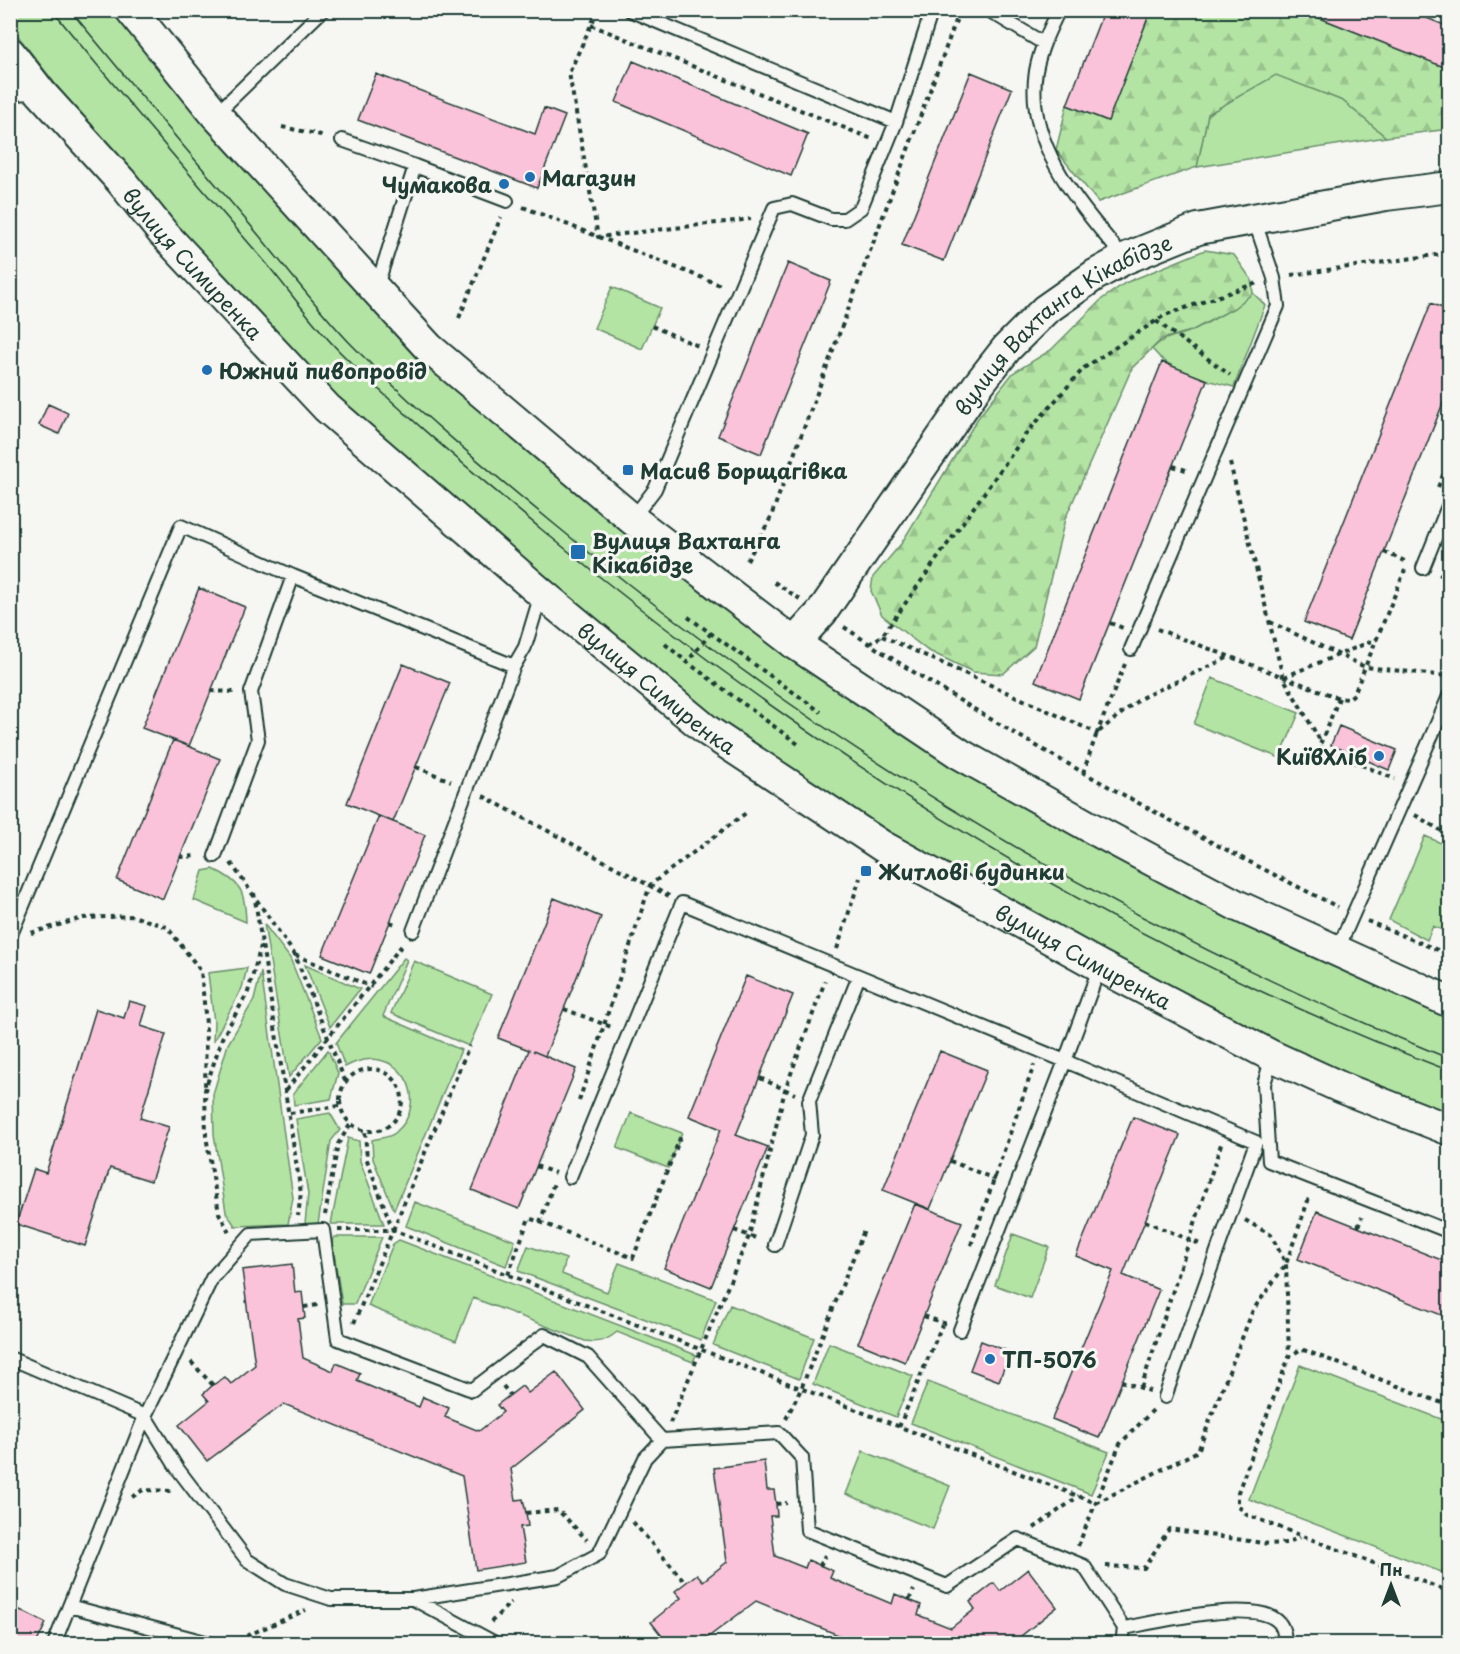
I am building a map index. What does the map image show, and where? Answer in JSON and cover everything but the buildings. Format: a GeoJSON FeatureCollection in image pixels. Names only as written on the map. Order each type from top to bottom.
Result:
{"type":"FeatureCollection","features":[{"type":"Feature","properties":{"kind":"street"},"geometry":{"type":"LineString","coordinates":[[131,10],[215,114],[429,348],[632,519],[794,643],[960,753],[1238,906],[1449,1002]]}},
{"type":"Feature","properties":{"kind":"street","name":"вулиця Симиренка"},"geometry":{"type":"LineString","coordinates":[[10,52],[41,93],[121,181],[163,233],[327,408],[541,593],[708,731],[882,846],[1100,966],[1272,1056],[1340,1088],[1449,1130]]}},
{"type":"Feature","properties":{"kind":"street","name":"вулиця Вахтанга Кікабідзе"},"geometry":{"type":"LineString","coordinates":[[794,643],[822,612],[978,385],[1007,348],[1045,310],[1095,275],[1124,259],[1198,229],[1386,195],[1449,187]]}},
{"type":"Feature","properties":{"kind":"lane"},"geometry":{"type":"LineString","coordinates":[[215,114],[323,10]]}},
{"type":"Feature","properties":{"kind":"lane"},"geometry":{"type":"LineString","coordinates":[[435,10],[464,10]]}},
{"type":"Feature","properties":{"kind":"lane"},"geometry":{"type":"LineString","coordinates":[[629,10],[897,122]]}},
{"type":"Feature","properties":{"kind":"lane"},"geometry":{"type":"LineString","coordinates":[[632,519],[655,489],[774,208],[792,204],[831,219],[845,219],[861,208],[897,122],[932,10]]}},
{"type":"Feature","properties":{"kind":"lane"},"geometry":{"type":"LineString","coordinates":[[988,10],[1043,43]]}},
{"type":"Feature","properties":{"kind":"lane"},"geometry":{"type":"LineString","coordinates":[[1059,10],[1043,43],[1036,72],[1036,102],[1043,138],[1053,164],[1091,218],[1124,259]]}},
{"type":"Feature","properties":{"kind":"lane"},"geometry":{"type":"LineString","coordinates":[[10,94],[41,93]]}},
{"type":"Feature","properties":{"kind":"lane"},"geometry":{"type":"LineString","coordinates":[[342,140],[507,201]]}},
{"type":"Feature","properties":{"kind":"lane"},"geometry":{"type":"LineString","coordinates":[[375,290],[415,166]]}},
{"type":"Feature","properties":{"kind":"lane"},"geometry":{"type":"LineString","coordinates":[[1131,649],[1224,438],[1278,306],[1274,278],[1254,218]]}},
{"type":"Feature","properties":{"kind":"lane"},"geometry":{"type":"LineString","coordinates":[[1423,568],[1449,501]]}},
{"type":"Feature","properties":{"kind":"lane"},"geometry":{"type":"LineString","coordinates":[[16,936],[181,526],[293,576],[514,666]]}},
{"type":"Feature","properties":{"kind":"lane"},"geometry":{"type":"LineString","coordinates":[[215,856],[258,740],[251,692],[293,576]]}},
{"type":"Feature","properties":{"kind":"lane"},"geometry":{"type":"LineString","coordinates":[[413,931],[514,666],[525,647],[541,593]]}},
{"type":"Feature","properties":{"kind":"lane"},"geometry":{"type":"LineString","coordinates":[[1336,952],[1449,694]]}},
{"type":"Feature","properties":{"kind":"lane"},"geometry":{"type":"LineString","coordinates":[[563,1175],[629,1034],[682,903],[1256,1142],[1165,1397]]}},
{"type":"Feature","properties":{"kind":"lane"},"geometry":{"type":"LineString","coordinates":[[960,1330],[1100,966]]}},
{"type":"Feature","properties":{"kind":"lane"},"geometry":{"type":"LineString","coordinates":[[775,1245],[812,1135],[809,1101],[860,976]]}},
{"type":"Feature","properties":{"kind":"lane"},"geometry":{"type":"LineString","coordinates":[[1272,1056],[1264,1084],[1269,1161],[1449,1232]]}},
{"type":"Feature","properties":{"kind":"lane"},"geometry":{"type":"LineString","coordinates":[[54,1644],[144,1416],[212,1278],[251,1234],[323,1230],[338,1339],[472,1390],[544,1335],[588,1357],[662,1440]]}},
{"type":"Feature","properties":{"kind":"lane"},"geometry":{"type":"LineString","coordinates":[[10,1358],[144,1416],[177,1468],[247,1560],[285,1584],[331,1599],[413,1599],[558,1576],[599,1554],[645,1458],[662,1440],[779,1433],[802,1458],[807,1530],[947,1586],[1018,1539],[1084,1566],[1124,1628],[1122,1644]]}},
{"type":"Feature","properties":{"kind":"lane"},"geometry":{"type":"LineString","coordinates":[[413,1599],[497,1644]]}},
{"type":"Feature","properties":{"kind":"lane"},"geometry":{"type":"LineString","coordinates":[[69,1606],[213,1644]]}},
{"type":"Feature","properties":{"kind":"lane"},"geometry":{"type":"LineString","coordinates":[[1124,1628],[1199,1614],[1256,1611],[1276,1619],[1285,1633],[1285,1644]]}},
{"type":"Feature","properties":{"kind":"path"},"geometry":{"type":"LineString","coordinates":[[598,10],[569,73],[598,237]]}},
{"type":"Feature","properties":{"kind":"path"},"geometry":{"type":"LineString","coordinates":[[747,561],[770,519],[960,10]]}},
{"type":"Feature","properties":{"kind":"path"},"geometry":{"type":"LineString","coordinates":[[591,25],[887,145]]}},
{"type":"Feature","properties":{"kind":"path"},"geometry":{"type":"LineString","coordinates":[[282,127],[342,140]]}},
{"type":"Feature","properties":{"kind":"path"},"geometry":{"type":"LineString","coordinates":[[459,318],[507,201],[737,292]]}},
{"type":"Feature","properties":{"kind":"path"},"geometry":{"type":"LineString","coordinates":[[598,237],[769,217]]}},
{"type":"Feature","properties":{"kind":"path"},"geometry":{"type":"LineString","coordinates":[[1449,252],[1274,278],[1165,315],[1084,368],[1026,434],[882,636],[869,644],[1083,773],[1206,840],[1352,915],[1449,955]]}},
{"type":"Feature","properties":{"kind":"path"},"geometry":{"type":"LineString","coordinates":[[1156,321],[1237,380]]}},
{"type":"Feature","properties":{"kind":"path"},"geometry":{"type":"LineString","coordinates":[[652,326],[712,352]]}},
{"type":"Feature","properties":{"kind":"path"},"geometry":{"type":"LineString","coordinates":[[1224,438],[1283,677],[1322,742]]}},
{"type":"Feature","properties":{"kind":"path"},"geometry":{"type":"LineString","coordinates":[[1437,490],[1449,459]]}},
{"type":"Feature","properties":{"kind":"path"},"geometry":{"type":"LineString","coordinates":[[1173,466],[1197,473]]}},
{"type":"Feature","properties":{"kind":"path"},"geometry":{"type":"LineString","coordinates":[[1384,552],[1423,568]]}},
{"type":"Feature","properties":{"kind":"path"},"geometry":{"type":"LineString","coordinates":[[1142,623],[1339,698],[1347,699],[1354,694],[1412,552]]}},
{"type":"Feature","properties":{"kind":"path"},"geometry":{"type":"LineString","coordinates":[[688,616],[821,712]]}},
{"type":"Feature","properties":{"kind":"path"},"geometry":{"type":"LineString","coordinates":[[1269,622],[1365,667],[1449,676]]}},
{"type":"Feature","properties":{"kind":"path"},"geometry":{"type":"LineString","coordinates":[[687,662],[711,633]]}},
{"type":"Feature","properties":{"kind":"path"},"geometry":{"type":"LineString","coordinates":[[882,636],[1097,733]]}},
{"type":"Feature","properties":{"kind":"path"},"geometry":{"type":"LineString","coordinates":[[1283,677],[1377,639]]}},
{"type":"Feature","properties":{"kind":"path"},"geometry":{"type":"LineString","coordinates":[[665,644],[798,744]]}},
{"type":"Feature","properties":{"kind":"path"},"geometry":{"type":"LineString","coordinates":[[1083,773],[1131,649]]}},
{"type":"Feature","properties":{"kind":"path"},"geometry":{"type":"LineString","coordinates":[[1097,733],[1141,698],[1230,657]]}},
{"type":"Feature","properties":{"kind":"path"},"geometry":{"type":"LineString","coordinates":[[1339,698],[1319,747],[1410,785],[1415,817],[1449,836]]}},
{"type":"Feature","properties":{"kind":"path"},"geometry":{"type":"LineString","coordinates":[[416,768],[468,788],[682,903]]}},
{"type":"Feature","properties":{"kind":"path"},"geometry":{"type":"LineString","coordinates":[[215,856],[234,865],[295,955],[345,1081],[339,1106],[351,1125],[364,1131],[389,1126],[400,1113],[403,1095],[394,1077],[381,1069],[361,1069],[345,1081]]}},
{"type":"Feature","properties":{"kind":"path"},"geometry":{"type":"LineString","coordinates":[[662,1440],[749,1236],[785,1090],[860,878]]}},
{"type":"Feature","properties":{"kind":"path"},"geometry":{"type":"LineString","coordinates":[[254,893],[301,1193],[296,1232]]}},
{"type":"Feature","properties":{"kind":"path"},"geometry":{"type":"LineString","coordinates":[[16,936],[83,918],[132,916],[167,927],[201,971],[206,1024],[206,1136],[219,1213],[238,1248]]}},
{"type":"Feature","properties":{"kind":"path"},"geometry":{"type":"LineString","coordinates":[[286,1091],[372,987],[413,931]]}},
{"type":"Feature","properties":{"kind":"path"},"geometry":{"type":"LineString","coordinates":[[205,1090],[222,1038],[248,992],[262,942]]}},
{"type":"Feature","properties":{"kind":"path"},"geometry":{"type":"LineString","coordinates":[[295,955],[372,987]]}},
{"type":"Feature","properties":{"kind":"path"},"geometry":{"type":"LineString","coordinates":[[564,1009],[629,1034]]}},
{"type":"Feature","properties":{"kind":"path"},"geometry":{"type":"LineString","coordinates":[[346,1343],[470,1046]]}},
{"type":"Feature","properties":{"kind":"path"},"geometry":{"type":"LineString","coordinates":[[967,1257],[1039,1050]]}},
{"type":"Feature","properties":{"kind":"path"},"geometry":{"type":"LineString","coordinates":[[760,1078],[809,1101]]}},
{"type":"Feature","properties":{"kind":"path"},"geometry":{"type":"LineString","coordinates":[[289,1113],[339,1106]]}},
{"type":"Feature","properties":{"kind":"path"},"geometry":{"type":"LineString","coordinates":[[351,1125],[338,1144],[323,1230],[393,1230],[1096,1503],[1198,1451],[1253,1310],[1286,1264],[1315,1179]]}},
{"type":"Feature","properties":{"kind":"path"},"geometry":{"type":"LineString","coordinates":[[1141,1388],[1226,1129]]}},
{"type":"Feature","properties":{"kind":"path"},"geometry":{"type":"LineString","coordinates":[[364,1131],[367,1160],[393,1230]]}},
{"type":"Feature","properties":{"kind":"path"},"geometry":{"type":"LineString","coordinates":[[508,1275],[529,1218],[633,1258],[682,1132]]}},
{"type":"Feature","properties":{"kind":"path"},"geometry":{"type":"LineString","coordinates":[[950,1161],[1016,1187]]}},
{"type":"Feature","properties":{"kind":"path"},"geometry":{"type":"LineString","coordinates":[[540,1222],[563,1175]]}},
{"type":"Feature","properties":{"kind":"path"},"geometry":{"type":"LineString","coordinates":[[1231,1213],[1271,1235],[1286,1264],[1289,1357],[1238,1492],[1238,1506],[1247,1515],[1449,1592]]}},
{"type":"Feature","properties":{"kind":"path"},"geometry":{"type":"LineString","coordinates":[[1145,1221],[1217,1252]]}},
{"type":"Feature","properties":{"kind":"path"},"geometry":{"type":"LineString","coordinates":[[779,1433],[801,1389],[865,1228]]}},
{"type":"Feature","properties":{"kind":"path"},"geometry":{"type":"LineString","coordinates":[[734,1230],[775,1245]]}},
{"type":"Feature","properties":{"kind":"path"},"geometry":{"type":"LineString","coordinates":[[1444,1260],[1449,1248]]}},
{"type":"Feature","properties":{"kind":"path"},"geometry":{"type":"LineString","coordinates":[[899,1426],[947,1312]]}},
{"type":"Feature","properties":{"kind":"path"},"geometry":{"type":"LineString","coordinates":[[178,1347],[213,1385]]}},
{"type":"Feature","properties":{"kind":"path"},"geometry":{"type":"LineString","coordinates":[[1289,1357],[1301,1349],[1449,1406]]}},
{"type":"Feature","properties":{"kind":"path"},"geometry":{"type":"LineString","coordinates":[[1072,1560],[1120,1444],[1165,1397],[1121,1381]]}},
{"type":"Feature","properties":{"kind":"path"},"geometry":{"type":"LineString","coordinates":[[105,1514],[143,1490],[174,1491],[183,1497]]}},
{"type":"Feature","properties":{"kind":"path"},"geometry":{"type":"LineString","coordinates":[[1018,1539],[1079,1496]]}},
{"type":"Feature","properties":{"kind":"path"},"geometry":{"type":"LineString","coordinates":[[621,1508],[686,1583]]}},
{"type":"Feature","properties":{"kind":"path"},"geometry":{"type":"LineString","coordinates":[[526,1513],[558,1510],[599,1554]]}},
{"type":"Feature","properties":{"kind":"path"},"geometry":{"type":"LineString","coordinates":[[1084,1566],[1144,1568],[1169,1529],[1269,1544],[1287,1543],[1301,1536]]}},
{"type":"Feature","properties":{"kind":"path"},"geometry":{"type":"LineString","coordinates":[[479,1634],[532,1580]]}},
{"type":"Feature","properties":{"kind":"path"},"geometry":{"type":"LineString","coordinates":[[230,1644],[331,1599]]}},
{"type":"Feature","properties":{"kind":"green space"},"geometry":{"type":"Polygon","coordinates":[[[11,11],[115,11],[227,150],[434,370],[709,599],[843,695],[933,752],[1449,1017],[1449,1118],[1283,1047],[1160,988],[897,840],[792,773],[677,692],[362,422],[279,342],[84,121],[11,27],[11,11]]]}},
{"type":"Feature","properties":{"kind":"green space"},"geometry":{"type":"Polygon","coordinates":[[[1151,11],[1302,11],[1449,69],[1449,129],[1386,137],[1343,101],[1276,75],[1208,114],[1197,167],[1098,202],[1056,150],[1067,105],[1107,121],[1151,11]]]}},
{"type":"Feature","properties":{"kind":"green space"},"geometry":{"type":"Polygon","coordinates":[[[1276,74],[1343,101],[1386,137],[1197,167],[1208,114],[1276,74]]]}},
{"type":"Feature","properties":{"kind":"green space"},"geometry":{"type":"Polygon","coordinates":[[[1205,250],[1234,255],[1251,279],[1253,293],[1234,308],[1191,331],[1162,339],[1132,368],[1065,519],[1034,646],[1003,674],[973,672],[927,650],[882,615],[871,591],[873,577],[901,544],[978,418],[1013,373],[1051,350],[1102,299],[1125,283],[1205,250]]]}},
{"type":"Feature","properties":{"kind":"green space"},"geometry":{"type":"Polygon","coordinates":[[[612,287],[660,308],[642,349],[594,328],[612,287]]]}},
{"type":"Feature","properties":{"kind":"green space"},"geometry":{"type":"Polygon","coordinates":[[[1253,293],[1265,305],[1234,387],[1179,370],[1152,349],[1167,339],[1209,322],[1253,293]]]}},
{"type":"Feature","properties":{"kind":"green space"},"geometry":{"type":"Polygon","coordinates":[[[1212,678],[1299,713],[1280,758],[1194,724],[1212,678]]]}},
{"type":"Feature","properties":{"kind":"green space"},"geometry":{"type":"Polygon","coordinates":[[[1425,836],[1450,847],[1449,870],[1441,891],[1449,895],[1449,933],[1433,926],[1427,940],[1389,920],[1425,836]]]}},
{"type":"Feature","properties":{"kind":"green space"},"geometry":{"type":"Polygon","coordinates":[[[213,869],[230,879],[240,889],[243,895],[246,922],[194,900],[203,871],[213,869]]]}},
{"type":"Feature","properties":{"kind":"green space"},"geometry":{"type":"Polygon","coordinates":[[[264,924],[290,958],[322,1038],[289,1077],[264,924]]]}},
{"type":"Feature","properties":{"kind":"green space"},"geometry":{"type":"Polygon","coordinates":[[[404,958],[407,960],[383,1016],[461,1050],[394,1210],[373,1159],[372,1140],[393,1135],[406,1120],[411,1105],[410,1090],[404,1077],[394,1066],[381,1060],[364,1060],[345,1067],[336,1043],[404,958]]]}},
{"type":"Feature","properties":{"kind":"green space"},"geometry":{"type":"Polygon","coordinates":[[[414,961],[492,994],[469,1046],[391,1013],[414,961]]]}},
{"type":"Feature","properties":{"kind":"green space"},"geometry":{"type":"Polygon","coordinates":[[[305,965],[360,989],[330,1027],[305,965]]]}},
{"type":"Feature","properties":{"kind":"green space"},"geometry":{"type":"Polygon","coordinates":[[[247,968],[242,988],[213,1042],[214,1022],[208,973],[247,968]]]}},
{"type":"Feature","properties":{"kind":"green space"},"geometry":{"type":"Polygon","coordinates":[[[261,972],[293,1198],[288,1224],[235,1226],[226,1212],[214,1134],[213,1094],[228,1044],[254,1000],[261,972]]]}},
{"type":"Feature","properties":{"kind":"green space"},"geometry":{"type":"Polygon","coordinates":[[[328,1050],[338,1073],[331,1099],[294,1105],[293,1094],[328,1050]]]}},
{"type":"Feature","properties":{"kind":"green space"},"geometry":{"type":"Polygon","coordinates":[[[330,1113],[340,1130],[331,1141],[318,1224],[305,1224],[308,1194],[296,1119],[330,1113]]]}},
{"type":"Feature","properties":{"kind":"green space"},"geometry":{"type":"Polygon","coordinates":[[[631,1113],[682,1133],[668,1168],[617,1148],[631,1113]]]}},
{"type":"Feature","properties":{"kind":"green space"},"geometry":{"type":"Polygon","coordinates":[[[348,1138],[359,1141],[360,1161],[384,1224],[331,1224],[348,1138]]]}},
{"type":"Feature","properties":{"kind":"green space"},"geometry":{"type":"Polygon","coordinates":[[[415,1202],[515,1241],[506,1266],[406,1226],[415,1202]]]}},
{"type":"Feature","properties":{"kind":"green space"},"geometry":{"type":"Polygon","coordinates":[[[1013,1234],[1049,1247],[1030,1298],[995,1285],[1013,1234]]]}},
{"type":"Feature","properties":{"kind":"green space"},"geometry":{"type":"Polygon","coordinates":[[[335,1237],[382,1237],[355,1304],[342,1304],[332,1240],[335,1237]]]}},
{"type":"Feature","properties":{"kind":"green space"},"geometry":{"type":"Polygon","coordinates":[[[399,1240],[696,1355],[693,1362],[617,1332],[602,1341],[585,1341],[473,1298],[456,1341],[368,1306],[393,1244],[399,1240]]]}},
{"type":"Feature","properties":{"kind":"green space"},"geometry":{"type":"Polygon","coordinates":[[[528,1246],[566,1259],[562,1274],[607,1292],[619,1263],[716,1300],[701,1340],[518,1271],[528,1246]]]}},
{"type":"Feature","properties":{"kind":"green space"},"geometry":{"type":"Polygon","coordinates":[[[730,1305],[814,1338],[799,1379],[713,1345],[730,1305]]]}},
{"type":"Feature","properties":{"kind":"green space"},"geometry":{"type":"Polygon","coordinates":[[[829,1343],[913,1376],[896,1417],[813,1384],[829,1343]]]}},
{"type":"Feature","properties":{"kind":"green space"},"geometry":{"type":"Polygon","coordinates":[[[1300,1365],[1449,1422],[1449,1575],[1249,1499],[1300,1365]]]}},
{"type":"Feature","properties":{"kind":"green space"},"geometry":{"type":"Polygon","coordinates":[[[928,1382],[1109,1452],[1091,1494],[911,1423],[928,1382]]]}},
{"type":"Feature","properties":{"kind":"green space"},"geometry":{"type":"Polygon","coordinates":[[[863,1451],[950,1486],[933,1529],[846,1494],[863,1451]]]}},
{"type":"Feature","properties":{"kind":"tram line"},"geometry":{"type":"LineString","coordinates":[[52,10],[340,352],[464,465],[645,612],[751,691],[861,767],[973,838],[1088,904],[1206,965],[1327,1021],[1450,1071]]}},
{"type":"Feature","properties":{"kind":"tram line"},"geometry":{"type":"LineString","coordinates":[[70,10],[348,341],[451,437],[661,610],[766,687],[874,760],[984,828],[1097,892],[1212,952],[1330,1008],[1450,1059]]}},
{"type":"Feature","properties":{"kind":"place","name":"Магазин"},"geometry":{"type":"Point","coordinates":[530,177]}},
{"type":"Feature","properties":{"kind":"place","name":"Чумакова"},"geometry":{"type":"Point","coordinates":[504,184]}},
{"type":"Feature","properties":{"kind":"place","name":"Южний пивопровід"},"geometry":{"type":"Point","coordinates":[207,370]}},
{"type":"Feature","properties":{"kind":"place","name":"Масив Борщагівка"},"geometry":{"type":"Point","coordinates":[628,470]}},
{"type":"Feature","properties":{"kind":"place","name":"Вулиця Вахтанга Кікабідзе"},"geometry":{"type":"Point","coordinates":[578,552]}},
{"type":"Feature","properties":{"kind":"place","name":"КиївХліб"},"geometry":{"type":"Point","coordinates":[1379,756]}},
{"type":"Feature","properties":{"kind":"place","name":"Житлові будинки"},"geometry":{"type":"Point","coordinates":[866,871]}},
{"type":"Feature","properties":{"kind":"place","name":"ТП-5076"},"geometry":{"type":"Point","coordinates":[990,1359]}}]}
